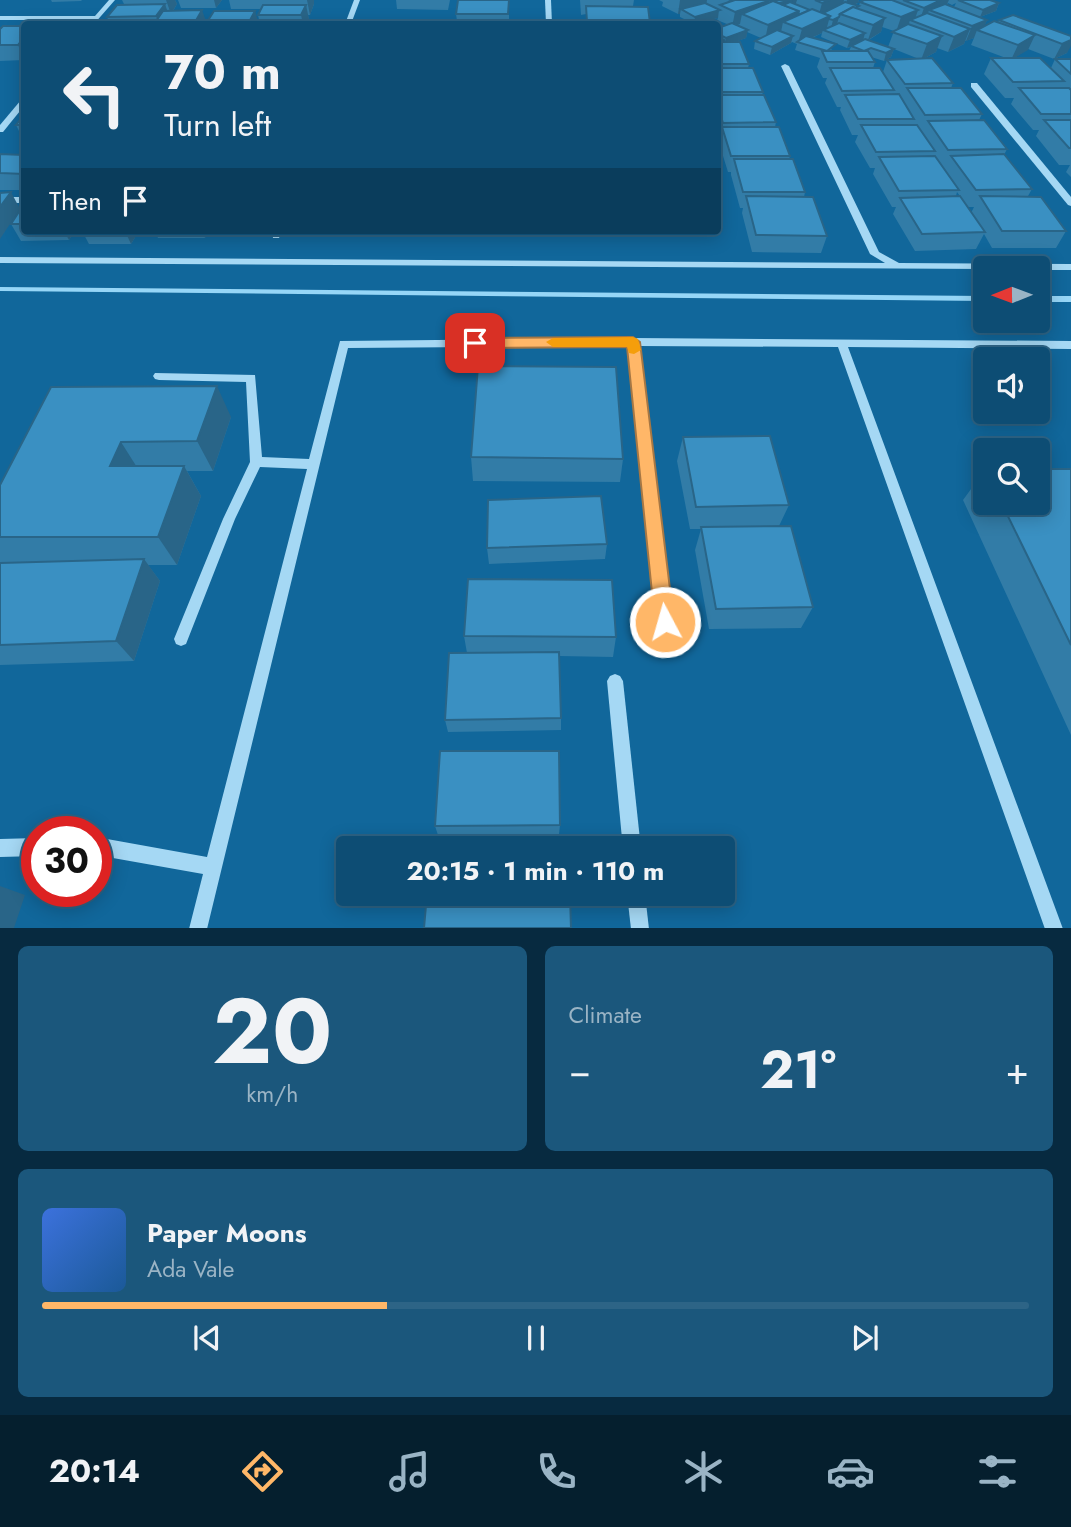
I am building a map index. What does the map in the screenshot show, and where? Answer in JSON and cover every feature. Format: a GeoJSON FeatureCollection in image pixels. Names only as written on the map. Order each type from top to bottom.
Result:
{"type":"FeatureCollection","features":[{"type":"Feature","properties":{"kind":"street"},"geometry":{"type":"LineString","coordinates":[[94,21],[112,0]]}},
{"type":"Feature","properties":{"kind":"street"},"geometry":{"type":"LineString","coordinates":[[349,21],[357,0]]}},
{"type":"Feature","properties":{"kind":"street"},"geometry":{"type":"LineString","coordinates":[[548,0],[549,21]]}},
{"type":"Feature","properties":{"kind":"street"},"geometry":{"type":"LineString","coordinates":[[0,18],[97,18]]}},
{"type":"Feature","properties":{"kind":"street"},"geometry":{"type":"LineString","coordinates":[[785,65],[875,254],[898,265]]}},
{"type":"Feature","properties":{"kind":"street"},"geometry":{"type":"LineString","coordinates":[[974,85],[1071,203]]}},
{"type":"Feature","properties":{"kind":"street"},"geometry":{"type":"LineString","coordinates":[[0,130],[21,106]]}},
{"type":"Feature","properties":{"kind":"street"},"geometry":{"type":"LineString","coordinates":[[0,200],[21,200]]}},
{"type":"Feature","properties":{"kind":"street"},"geometry":{"type":"LineString","coordinates":[[0,260],[1071,267]]}},
{"type":"Feature","properties":{"kind":"street"},"geometry":{"type":"LineString","coordinates":[[633,342],[665,622]]}},
{"type":"Feature","properties":{"kind":"street"},"geometry":{"type":"LineString","coordinates":[[198,928],[344,344],[633,342],[1071,345]]}},
{"type":"Feature","properties":{"kind":"street"},"geometry":{"type":"LineString","coordinates":[[842,344],[1054,928]]}},
{"type":"Feature","properties":{"kind":"street"},"geometry":{"type":"LineString","coordinates":[[159,376],[251,378],[256,462],[229,519],[181,639]]}},
{"type":"Feature","properties":{"kind":"street"},"geometry":{"type":"LineString","coordinates":[[256,462],[314,464]]}},
{"type":"Feature","properties":{"kind":"street"},"geometry":{"type":"LineString","coordinates":[[615,681],[631,836]]}},
{"type":"Feature","properties":{"kind":"street"},"geometry":{"type":"LineString","coordinates":[[0,848],[21,847]]}},
{"type":"Feature","properties":{"kind":"street"},"geometry":{"type":"LineString","coordinates":[[112,849],[213,867]]}},
{"type":"Feature","properties":{"kind":"street"},"geometry":{"type":"LineString","coordinates":[[637,906],[640,928]]}},
{"type":"Feature","properties":{"kind":"building"},"geometry":{"type":"Polygon","coordinates":[[[458,0],[509,0],[508,14],[456,14],[458,0]]]}},
{"type":"Feature","properties":{"kind":"building"},"geometry":{"type":"Polygon","coordinates":[[[735,0],[768,1],[735,12],[720,5],[735,0]]]}},
{"type":"Feature","properties":{"kind":"building"},"geometry":{"type":"Polygon","coordinates":[[[766,0],[792,0],[768,3],[766,0]]]}},
{"type":"Feature","properties":{"kind":"building"},"geometry":{"type":"Polygon","coordinates":[[[892,0],[918,10],[901,17],[860,2],[892,0]]]}},
{"type":"Feature","properties":{"kind":"building"},"geometry":{"type":"Polygon","coordinates":[[[903,0],[936,0],[939,1],[924,8],[903,0]]]}},
{"type":"Feature","properties":{"kind":"building"},"geometry":{"type":"Polygon","coordinates":[[[958,0],[990,0],[999,3],[983,10],[958,0]]]}},
{"type":"Feature","properties":{"kind":"building"},"geometry":{"type":"Polygon","coordinates":[[[773,1],[799,11],[768,25],[742,14],[773,1]]]}},
{"type":"Feature","properties":{"kind":"building"},"geometry":{"type":"Polygon","coordinates":[[[790,2],[810,10],[798,15],[799,11],[783,5],[790,2]]]}},
{"type":"Feature","properties":{"kind":"building"},"geometry":{"type":"Polygon","coordinates":[[[845,2],[859,6],[833,20],[823,13],[845,2]]]}},
{"type":"Feature","properties":{"kind":"building"},"geometry":{"type":"Polygon","coordinates":[[[705,3],[720,10],[695,17],[681,9],[705,3]]]}},
{"type":"Feature","properties":{"kind":"building"},"geometry":{"type":"Polygon","coordinates":[[[165,4],[156,16],[107,17],[117,5],[165,4]]]}},
{"type":"Feature","properties":{"kind":"building"},"geometry":{"type":"Polygon","coordinates":[[[945,4],[987,20],[972,26],[929,10],[945,4]]]}},
{"type":"Feature","properties":{"kind":"building"},"geometry":{"type":"Polygon","coordinates":[[[263,5],[306,5],[301,15],[258,15],[263,5]]]}},
{"type":"Feature","properties":{"kind":"building"},"geometry":{"type":"Polygon","coordinates":[[[586,6],[648,7],[650,21],[587,21],[586,6]]]}},
{"type":"Feature","properties":{"kind":"building"},"geometry":{"type":"Polygon","coordinates":[[[853,7],[885,18],[873,25],[840,14],[853,7]]]}},
{"type":"Feature","properties":{"kind":"building"},"geometry":{"type":"Polygon","coordinates":[[[812,9],[830,16],[802,29],[783,22],[812,9]]]}},
{"type":"Feature","properties":{"kind":"building"},"geometry":{"type":"Polygon","coordinates":[[[202,10],[196,21],[156,21],[163,11],[202,10]]]}},
{"type":"Feature","properties":{"kind":"building"},"geometry":{"type":"Polygon","coordinates":[[[214,11],[255,11],[250,21],[208,21],[214,11]]]}},
{"type":"Feature","properties":{"kind":"building"},"geometry":{"type":"Polygon","coordinates":[[[927,13],[970,29],[954,37],[910,20],[927,13]]]}},
{"type":"Feature","properties":{"kind":"building"},"geometry":{"type":"Polygon","coordinates":[[[1013,15],[1071,36],[1071,40],[1062,44],[999,20],[1013,15]]]}},
{"type":"Feature","properties":{"kind":"building"},"geometry":{"type":"Polygon","coordinates":[[[994,21],[1035,35],[1018,45],[977,30],[994,21]]]}},
{"type":"Feature","properties":{"kind":"building"},"geometry":{"type":"Polygon","coordinates":[[[732,23],[748,30],[726,38],[721,36],[721,27],[732,23]]]}},
{"type":"Feature","properties":{"kind":"building"},"geometry":{"type":"Polygon","coordinates":[[[839,23],[865,33],[850,40],[823,30],[839,23]]]}},
{"type":"Feature","properties":{"kind":"building"},"geometry":{"type":"Polygon","coordinates":[[[908,24],[942,36],[927,44],[892,32],[908,24]]]}},
{"type":"Feature","properties":{"kind":"building"},"geometry":{"type":"Polygon","coordinates":[[[3,26],[21,26],[21,41],[18,45],[0,45],[0,29],[3,26]]]}},
{"type":"Feature","properties":{"kind":"building"},"geometry":{"type":"Polygon","coordinates":[[[777,30],[793,36],[772,47],[755,41],[777,30]]]}},
{"type":"Feature","properties":{"kind":"building"},"geometry":{"type":"Polygon","coordinates":[[[806,36],[836,44],[827,51],[797,42],[806,36]]]}},
{"type":"Feature","properties":{"kind":"building"},"geometry":{"type":"Polygon","coordinates":[[[865,39],[894,49],[886,53],[871,48],[864,51],[851,46],[865,39]]]}},
{"type":"Feature","properties":{"kind":"building"},"geometry":{"type":"Polygon","coordinates":[[[721,42],[740,42],[749,64],[721,64],[721,42]]]}},
{"type":"Feature","properties":{"kind":"building"},"geometry":{"type":"Polygon","coordinates":[[[822,51],[868,51],[875,62],[827,62],[822,51]]]}},
{"type":"Feature","properties":{"kind":"building"},"geometry":{"type":"Polygon","coordinates":[[[932,58],[953,83],[905,84],[887,60],[932,58]]]}},
{"type":"Feature","properties":{"kind":"building"},"geometry":{"type":"Polygon","coordinates":[[[991,58],[1040,58],[1064,81],[1013,82],[991,58]]]}},
{"type":"Feature","properties":{"kind":"building"},"geometry":{"type":"Polygon","coordinates":[[[1055,59],[1071,59],[1071,74],[1055,59]]]}},
{"type":"Feature","properties":{"kind":"building"},"geometry":{"type":"Polygon","coordinates":[[[721,68],[753,68],[763,92],[721,92],[721,68]]]}},
{"type":"Feature","properties":{"kind":"building"},"geometry":{"type":"Polygon","coordinates":[[[830,68],[880,68],[894,90],[842,91],[830,68]]]}},
{"type":"Feature","properties":{"kind":"building"},"geometry":{"type":"Polygon","coordinates":[[[907,88],[961,88],[982,114],[925,115],[907,88]]]}},
{"type":"Feature","properties":{"kind":"building"},"geometry":{"type":"Polygon","coordinates":[[[1019,88],[1069,88],[1071,114],[1041,114],[1019,88]]]}},
{"type":"Feature","properties":{"kind":"building"},"geometry":{"type":"Polygon","coordinates":[[[899,94],[914,119],[858,119],[845,95],[899,94]]]}},
{"type":"Feature","properties":{"kind":"building"},"geometry":{"type":"Polygon","coordinates":[[[721,95],[764,95],[776,122],[723,123],[721,95]]]}},
{"type":"Feature","properties":{"kind":"building"},"geometry":{"type":"Polygon","coordinates":[[[984,120],[1007,149],[948,150],[928,121],[984,120]]]}},
{"type":"Feature","properties":{"kind":"building"},"geometry":{"type":"Polygon","coordinates":[[[1044,120],[1071,120],[1071,148],[1069,148],[1044,120]]]}},
{"type":"Feature","properties":{"kind":"building"},"geometry":{"type":"Polygon","coordinates":[[[861,125],[917,125],[935,151],[876,152],[861,125]]]}},
{"type":"Feature","properties":{"kind":"building"},"geometry":{"type":"Polygon","coordinates":[[[722,127],[779,127],[790,156],[731,156],[722,127]]]}},
{"type":"Feature","properties":{"kind":"building"},"geometry":{"type":"Polygon","coordinates":[[[0,154],[21,155],[21,174],[0,173],[0,154]]]}},
{"type":"Feature","properties":{"kind":"building"},"geometry":{"type":"Polygon","coordinates":[[[1004,154],[1032,189],[976,190],[951,156],[1004,154]]]}},
{"type":"Feature","properties":{"kind":"building"},"geometry":{"type":"Polygon","coordinates":[[[935,156],[959,190],[899,191],[879,157],[935,156]]]}},
{"type":"Feature","properties":{"kind":"building"},"geometry":{"type":"Polygon","coordinates":[[[734,159],[793,159],[805,192],[743,192],[734,159]]]}},
{"type":"Feature","properties":{"kind":"building"},"geometry":{"type":"Polygon","coordinates":[[[11,192],[0,207],[0,193],[11,192]]]}},
{"type":"Feature","properties":{"kind":"building"},"geometry":{"type":"Polygon","coordinates":[[[746,196],[813,197],[827,236],[756,235],[746,196]]]}},
{"type":"Feature","properties":{"kind":"building"},"geometry":{"type":"Polygon","coordinates":[[[960,196],[985,232],[922,234],[900,198],[960,196]]]}},
{"type":"Feature","properties":{"kind":"building"},"geometry":{"type":"Polygon","coordinates":[[[980,196],[1041,197],[1066,231],[1002,231],[980,196]]]}},
{"type":"Feature","properties":{"kind":"building"},"geometry":{"type":"Polygon","coordinates":[[[21,209],[21,224],[11,224],[21,209]]]}},
{"type":"Feature","properties":{"kind":"building"},"geometry":{"type":"Polygon","coordinates":[[[478,366],[616,367],[623,459],[471,457],[478,366]]]}},
{"type":"Feature","properties":{"kind":"building"},"geometry":{"type":"Polygon","coordinates":[[[217,386],[197,441],[121,442],[110,466],[184,466],[158,537],[0,537],[0,485],[51,387],[217,386]]]}},
{"type":"Feature","properties":{"kind":"building"},"geometry":{"type":"Polygon","coordinates":[[[770,436],[789,505],[696,507],[683,437],[770,436]]]}},
{"type":"Feature","properties":{"kind":"building"},"geometry":{"type":"Polygon","coordinates":[[[1050,469],[1071,469],[1071,645],[1007,515],[1050,515],[1050,469]]]}},
{"type":"Feature","properties":{"kind":"building"},"geometry":{"type":"Polygon","coordinates":[[[601,496],[607,544],[487,548],[488,500],[601,496]]]}},
{"type":"Feature","properties":{"kind":"building"},"geometry":{"type":"Polygon","coordinates":[[[791,526],[813,607],[716,609],[701,527],[791,526]]]}},
{"type":"Feature","properties":{"kind":"building"},"geometry":{"type":"Polygon","coordinates":[[[144,559],[116,641],[0,645],[0,563],[144,559]]]}},
{"type":"Feature","properties":{"kind":"building"},"geometry":{"type":"Polygon","coordinates":[[[468,579],[612,580],[616,637],[464,636],[468,579]]]}},
{"type":"Feature","properties":{"kind":"building"},"geometry":{"type":"Polygon","coordinates":[[[559,652],[561,718],[445,720],[449,653],[559,652]]]}},
{"type":"Feature","properties":{"kind":"building"},"geometry":{"type":"Polygon","coordinates":[[[440,751],[559,751],[560,825],[435,826],[440,751]]]}},
{"type":"Feature","properties":{"kind":"building"},"geometry":{"type":"Polygon","coordinates":[[[426,906],[570,906],[571,928],[424,928],[426,906]]]}},
{"type":"Feature","properties":{"kind":"waterway"},"geometry":{"type":"LineString","coordinates":[[0,289],[973,299]]}},
{"type":"Feature","properties":{"kind":"waterway"},"geometry":{"type":"LineString","coordinates":[[1050,299],[1071,299]]}},
{"type":"Feature","properties":{"kind":"slow traffic"},"geometry":{"type":"LineString","coordinates":[[553,342],[633,342],[634,350]]}},
{"type":"Feature","properties":{"kind":"route"},"geometry":{"type":"LineString","coordinates":[[475,343],[633,342],[665,622]]}}]}
